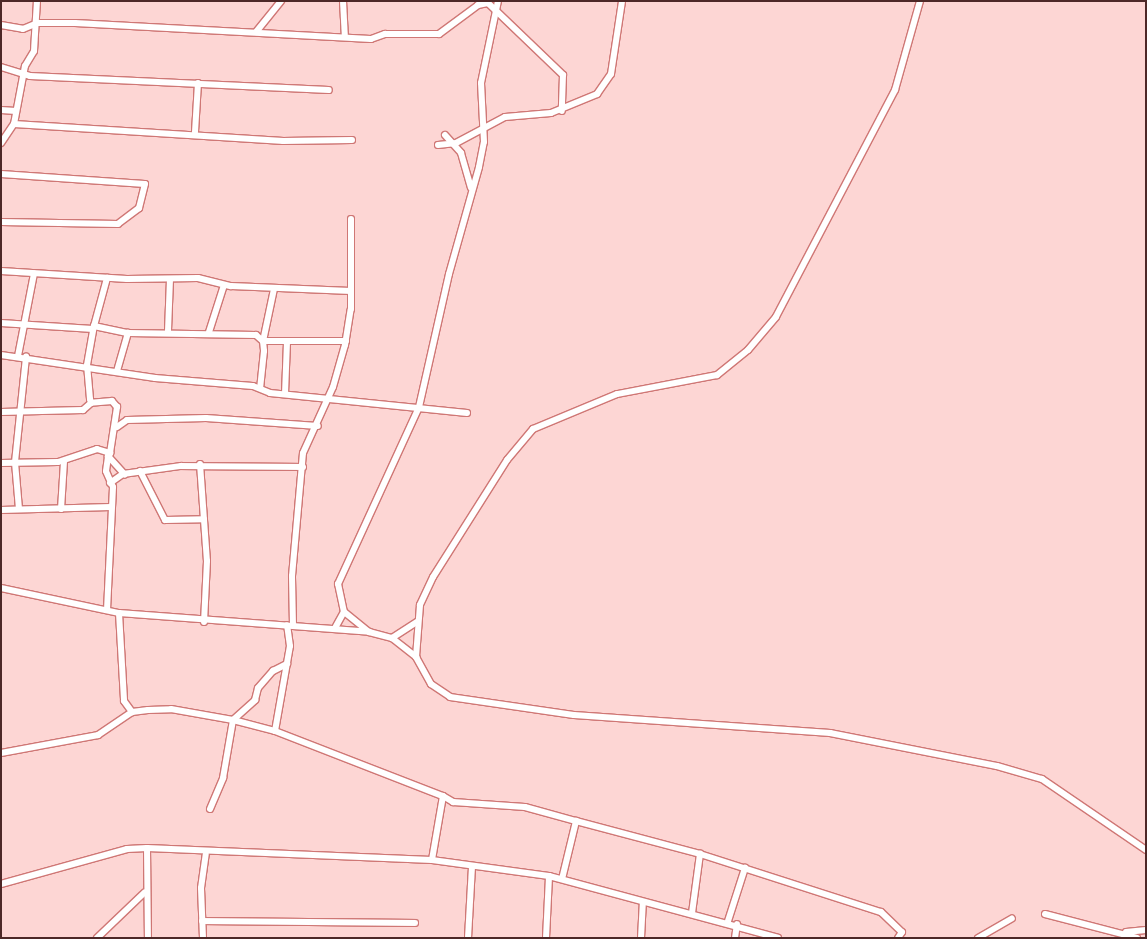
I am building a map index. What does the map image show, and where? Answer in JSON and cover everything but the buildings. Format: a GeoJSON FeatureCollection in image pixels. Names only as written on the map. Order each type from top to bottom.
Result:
{"type":"FeatureCollection","features":[{"type":"Feature","properties":{"kind":"street"},"geometry":{"type":"LineString","coordinates":[[1,144],[14,124],[24,74],[34,51],[37,1]]}},
{"type":"Feature","properties":{"kind":"street"},"geometry":{"type":"LineString","coordinates":[[256,32],[281,1]]}},
{"type":"Feature","properties":{"kind":"street"},"geometry":{"type":"LineString","coordinates":[[343,1],[345,37]]}},
{"type":"Feature","properties":{"kind":"street"},"geometry":{"type":"LineString","coordinates":[[438,145],[456,143],[484,130],[505,117],[562,111],[597,94],[609,80],[622,1]]}},
{"type":"Feature","properties":{"kind":"street"},"geometry":{"type":"LineString","coordinates":[[416,657],[417,622],[433,577],[507,460],[533,429],[617,394],[717,375],[748,350],[776,317],[895,90],[920,1]]}},
{"type":"Feature","properties":{"kind":"street"},"geometry":{"type":"LineString","coordinates":[[1,25],[23,29],[37,23],[345,37],[439,34],[478,5],[498,4]]}},
{"type":"Feature","properties":{"kind":"street"},"geometry":{"type":"LineString","coordinates":[[498,4],[565,77],[562,111]]}},
{"type":"Feature","properties":{"kind":"street"},"geometry":{"type":"LineString","coordinates":[[369,632],[344,612],[338,584],[419,407],[471,189],[479,168],[484,130],[481,83],[498,4]]}},
{"type":"Feature","properties":{"kind":"street"},"geometry":{"type":"LineString","coordinates":[[1,67],[24,74],[329,90]]}},
{"type":"Feature","properties":{"kind":"street"},"geometry":{"type":"LineString","coordinates":[[195,132],[198,83]]}},
{"type":"Feature","properties":{"kind":"street"},"geometry":{"type":"LineString","coordinates":[[1,110],[16,111]]}},
{"type":"Feature","properties":{"kind":"street"},"geometry":{"type":"LineString","coordinates":[[14,124],[195,132],[283,141],[352,140]]}},
{"type":"Feature","properties":{"kind":"street"},"geometry":{"type":"LineString","coordinates":[[445,135],[456,143],[471,189]]}},
{"type":"Feature","properties":{"kind":"street"},"geometry":{"type":"LineString","coordinates":[[1,174],[145,184],[139,208],[118,224],[1,222]]}},
{"type":"Feature","properties":{"kind":"street"},"geometry":{"type":"LineString","coordinates":[[274,731],[290,646],[292,576],[304,446],[318,426],[346,341],[351,291],[351,219]]}},
{"type":"Feature","properties":{"kind":"street"},"geometry":{"type":"LineString","coordinates":[[1,271],[107,278],[170,280],[198,278],[224,285],[274,289],[351,291]]}},
{"type":"Feature","properties":{"kind":"street"},"geometry":{"type":"LineString","coordinates":[[18,356],[34,274]]}},
{"type":"Feature","properties":{"kind":"street"},"geometry":{"type":"LineString","coordinates":[[91,403],[87,365],[93,327],[107,278]]}},
{"type":"Feature","properties":{"kind":"street"},"geometry":{"type":"LineString","coordinates":[[168,331],[170,280]]}},
{"type":"Feature","properties":{"kind":"street"},"geometry":{"type":"LineString","coordinates":[[209,332],[224,285]]}},
{"type":"Feature","properties":{"kind":"street"},"geometry":{"type":"LineString","coordinates":[[260,388],[263,340],[274,289]]}},
{"type":"Feature","properties":{"kind":"street"},"geometry":{"type":"LineString","coordinates":[[1,323],[93,327],[128,332],[168,331],[256,335],[263,340],[287,343],[346,341]]}},
{"type":"Feature","properties":{"kind":"street"},"geometry":{"type":"LineString","coordinates":[[117,371],[128,332]]}},
{"type":"Feature","properties":{"kind":"street"},"geometry":{"type":"LineString","coordinates":[[285,394],[287,343]]}},
{"type":"Feature","properties":{"kind":"street"},"geometry":{"type":"LineString","coordinates":[[1,355],[260,388],[285,394],[329,396],[467,413]]}},
{"type":"Feature","properties":{"kind":"street"},"geometry":{"type":"LineString","coordinates":[[19,509],[15,462],[22,411],[26,357]]}},
{"type":"Feature","properties":{"kind":"street"},"geometry":{"type":"LineString","coordinates":[[1,412],[83,410],[91,403],[112,401],[118,427],[109,455],[111,507],[107,610]]}},
{"type":"Feature","properties":{"kind":"street"},"geometry":{"type":"LineString","coordinates":[[118,427],[127,420],[206,418],[318,426]]}},
{"type":"Feature","properties":{"kind":"street"},"geometry":{"type":"LineString","coordinates":[[1,463],[64,461],[91,449],[109,455],[124,475]]}},
{"type":"Feature","properties":{"kind":"street"},"geometry":{"type":"LineString","coordinates":[[62,509],[64,461]]}},
{"type":"Feature","properties":{"kind":"street"},"geometry":{"type":"LineString","coordinates":[[110,483],[124,475],[140,471],[200,464],[303,467]]}},
{"type":"Feature","properties":{"kind":"street"},"geometry":{"type":"LineString","coordinates":[[200,464],[204,519],[204,622]]}},
{"type":"Feature","properties":{"kind":"street"},"geometry":{"type":"LineString","coordinates":[[140,471],[165,520],[204,519]]}},
{"type":"Feature","properties":{"kind":"street"},"geometry":{"type":"LineString","coordinates":[[1,510],[111,507]]}},
{"type":"Feature","properties":{"kind":"street"},"geometry":{"type":"LineString","coordinates":[[1,588],[119,613],[204,622],[290,625],[369,632],[392,638],[416,657],[431,684],[450,696],[574,715],[830,732],[997,766],[1042,779],[1146,850]]}},
{"type":"Feature","properties":{"kind":"street"},"geometry":{"type":"LineString","coordinates":[[335,628],[344,612]]}},
{"type":"Feature","properties":{"kind":"street"},"geometry":{"type":"LineString","coordinates":[[119,613],[126,717]]}},
{"type":"Feature","properties":{"kind":"street"},"geometry":{"type":"LineString","coordinates":[[392,638],[417,622]]}},
{"type":"Feature","properties":{"kind":"street"},"geometry":{"type":"LineString","coordinates":[[210,809],[223,778],[233,720],[255,700],[258,688],[273,671],[286,664]]}},
{"type":"Feature","properties":{"kind":"street"},"geometry":{"type":"LineString","coordinates":[[125,704],[132,712]]}},
{"type":"Feature","properties":{"kind":"street"},"geometry":{"type":"LineString","coordinates":[[1,753],[98,735],[132,712],[171,709],[233,720],[274,731],[443,796],[453,802],[526,807],[745,868],[881,912],[908,938]]}},
{"type":"Feature","properties":{"kind":"street"},"geometry":{"type":"LineString","coordinates":[[432,860],[443,796]]}},
{"type":"Feature","properties":{"kind":"street"},"geometry":{"type":"LineString","coordinates":[[562,879],[576,821]]}},
{"type":"Feature","properties":{"kind":"street"},"geometry":{"type":"LineString","coordinates":[[147,848],[145,892],[148,938]]}},
{"type":"Feature","properties":{"kind":"street"},"geometry":{"type":"LineString","coordinates":[[1,884],[118,852],[147,848],[206,854],[432,860],[549,876],[643,902],[728,921],[778,938]]}},
{"type":"Feature","properties":{"kind":"street"},"geometry":{"type":"LineString","coordinates":[[203,938],[202,921],[206,854]]}},
{"type":"Feature","properties":{"kind":"street"},"geometry":{"type":"LineString","coordinates":[[692,913],[700,854]]}},
{"type":"Feature","properties":{"kind":"street"},"geometry":{"type":"LineString","coordinates":[[468,938],[472,866]]}},
{"type":"Feature","properties":{"kind":"street"},"geometry":{"type":"LineString","coordinates":[[728,921],[745,868]]}},
{"type":"Feature","properties":{"kind":"street"},"geometry":{"type":"LineString","coordinates":[[546,938],[549,876]]}},
{"type":"Feature","properties":{"kind":"street"},"geometry":{"type":"LineString","coordinates":[[97,938],[145,892]]}},
{"type":"Feature","properties":{"kind":"street"},"geometry":{"type":"LineString","coordinates":[[641,938],[643,902]]}},
{"type":"Feature","properties":{"kind":"street"},"geometry":{"type":"LineString","coordinates":[[1045,914],[1137,938]]}},
{"type":"Feature","properties":{"kind":"street"},"geometry":{"type":"LineString","coordinates":[[978,938],[1012,918]]}},
{"type":"Feature","properties":{"kind":"street"},"geometry":{"type":"LineString","coordinates":[[202,921],[414,923]]}},
{"type":"Feature","properties":{"kind":"street"},"geometry":{"type":"LineString","coordinates":[[735,938],[737,924]]}},
{"type":"Feature","properties":{"kind":"street"},"geometry":{"type":"LineString","coordinates":[[1119,932],[1146,930]]}},
{"type":"Feature","properties":{"kind":"street"},"geometry":{"type":"LineString","coordinates":[[898,938],[902,932]]}}]}
